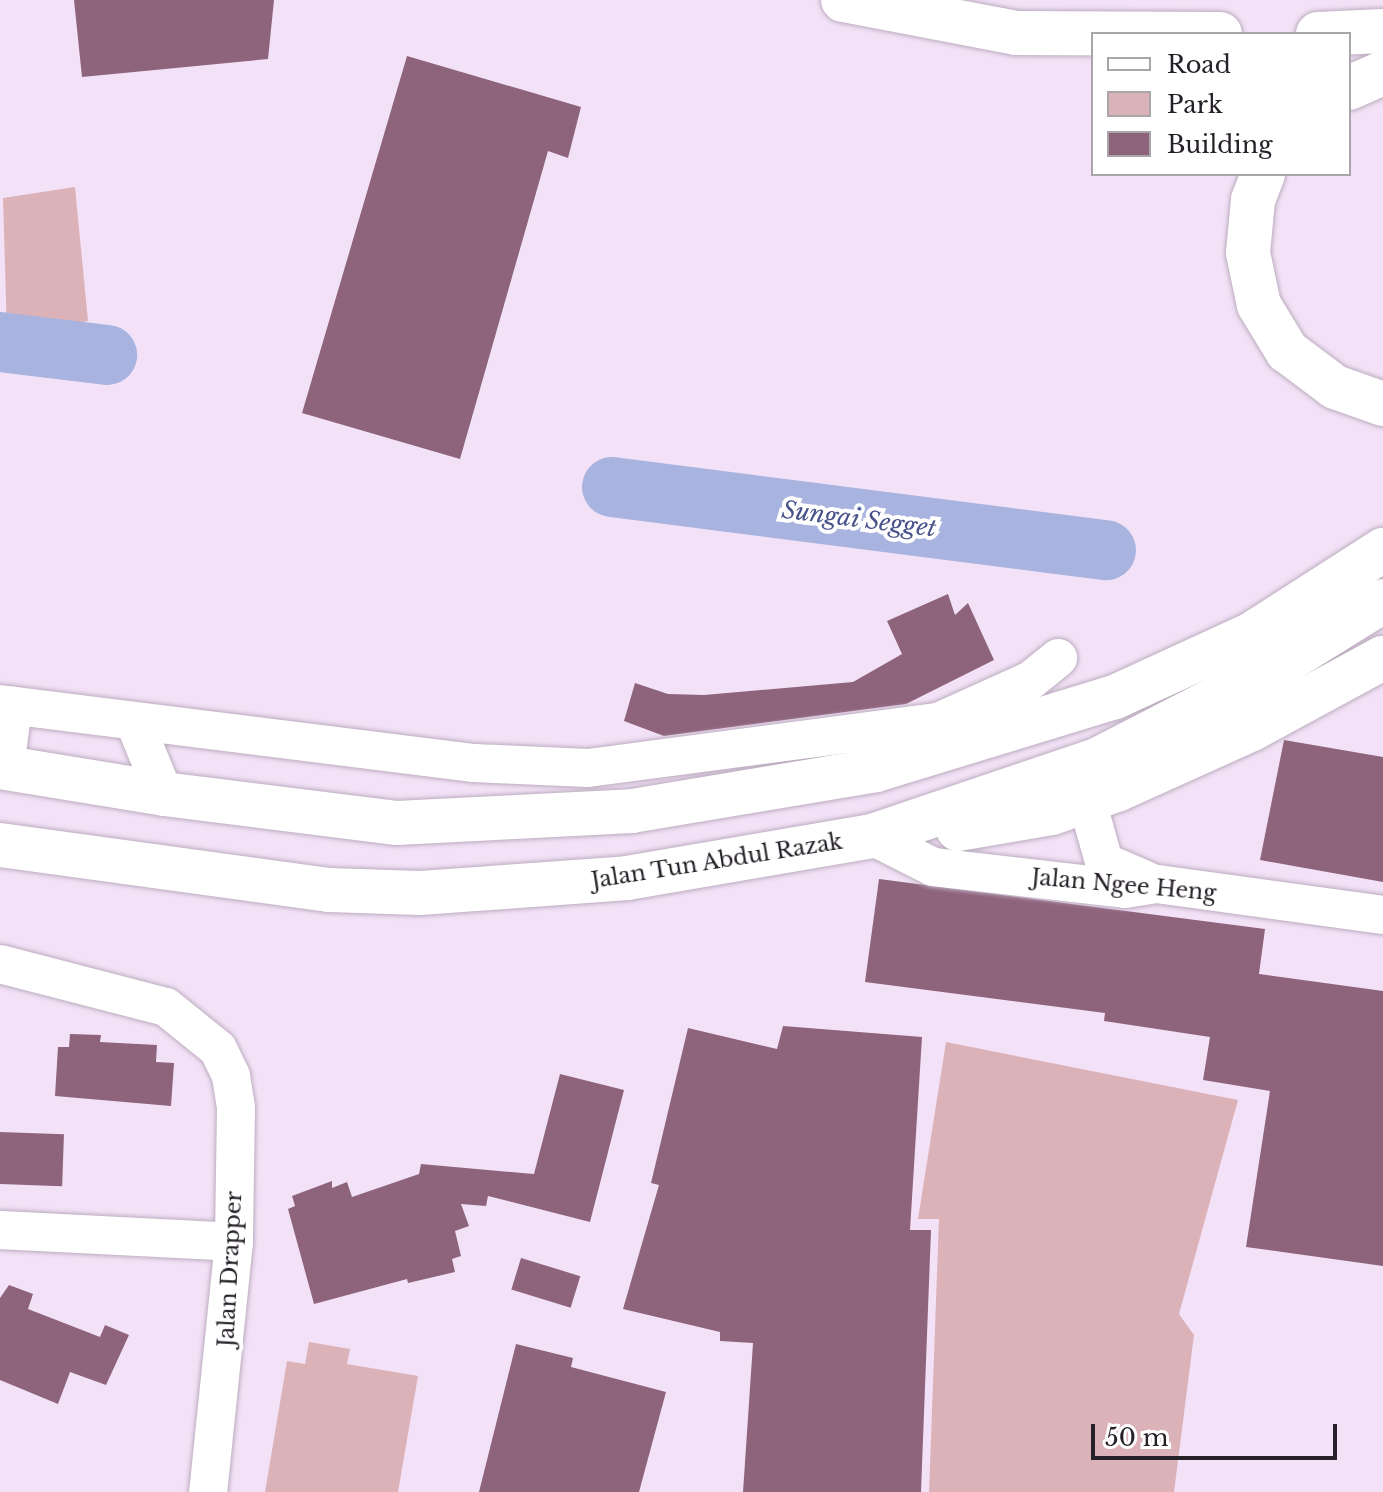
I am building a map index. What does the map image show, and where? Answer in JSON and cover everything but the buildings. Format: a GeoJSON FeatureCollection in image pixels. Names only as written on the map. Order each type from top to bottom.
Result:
{"type":"FeatureCollection","features":[{"type":"Feature","properties":{"kind":"highway"},"geometry":{"type":"LineString","coordinates":[[843,0],[1016,33],[1091,33]]}},
{"type":"Feature","properties":{"kind":"highway"},"geometry":{"type":"LineString","coordinates":[[1351,32],[1383,31]]}},
{"type":"Feature","properties":{"kind":"highway"},"geometry":{"type":"LineString","coordinates":[[1351,87],[1383,73]]}},
{"type":"Feature","properties":{"kind":"highway"},"geometry":{"type":"LineString","coordinates":[[1262,176],[1253,200],[1248,253],[1259,305],[1287,351],[1335,387],[1383,404]]}},
{"type":"Feature","properties":{"kind":"highway"},"geometry":{"type":"LineString","coordinates":[[3,768],[164,794],[397,823],[519,820],[632,811],[876,770],[1001,736],[1190,665],[1252,634],[1383,550]]}},
{"type":"Feature","properties":{"kind":"highway","name":"Jalan Tun Abdul Razak"},"geometry":{"type":"LineString","coordinates":[[0,845],[329,890],[420,893],[627,878],[872,836],[1099,759],[1277,667],[1383,601]]}},
{"type":"Feature","properties":{"kind":"highway"},"geometry":{"type":"LineString","coordinates":[[872,836],[974,828],[1052,813],[1087,801],[1252,729],[1383,658]]}},
{"type":"Feature","properties":{"kind":"street"},"geometry":{"type":"LineString","coordinates":[[3,768],[6,705],[474,763],[588,768],[938,722],[1031,680],[1058,658]]}},
{"type":"Feature","properties":{"kind":"street"},"geometry":{"type":"LineString","coordinates":[[134,721],[164,794]]}},
{"type":"Feature","properties":{"kind":"street"},"geometry":{"type":"LineString","coordinates":[[1087,801],[1104,862],[1157,884]]}},
{"type":"Feature","properties":{"kind":"street","name":"Jalan Ngee Heng"},"geometry":{"type":"LineString","coordinates":[[872,836],[933,867],[1125,889],[1157,884],[1383,915]]}},
{"type":"Feature","properties":{"kind":"street","name":"Jalan Drapper"},"geometry":{"type":"LineString","coordinates":[[0,964],[166,1007],[218,1049],[231,1076],[236,1108],[234,1242],[208,1492]]}},
{"type":"Feature","properties":{"kind":"street"},"geometry":{"type":"LineString","coordinates":[[0,1230],[234,1242]]}},
{"type":"Feature","properties":{"kind":"green space"},"geometry":{"type":"Polygon","coordinates":[[[75,187],[88,321],[7,336],[3,198],[75,187]]]}},
{"type":"Feature","properties":{"kind":"green space"},"geometry":{"type":"Polygon","coordinates":[[[946,1042],[1238,1100],[1179,1314],[1194,1335],[1174,1492],[929,1492],[939,1219],[918,1219],[946,1042]]]}},
{"type":"Feature","properties":{"kind":"green space"},"geometry":{"type":"Polygon","coordinates":[[[309,1342],[350,1349],[347,1364],[418,1376],[398,1492],[265,1492],[287,1361],[305,1364],[309,1342]]]}},
{"type":"Feature","properties":{"kind":"waterway","name":"Sungai Segget"},"geometry":{"type":"LineString","coordinates":[[0,342],[107,355]]}},
{"type":"Feature","properties":{"kind":"waterway","name":"Sungai Segget"},"geometry":{"type":"LineString","coordinates":[[612,487],[1106,550]]}}]}
